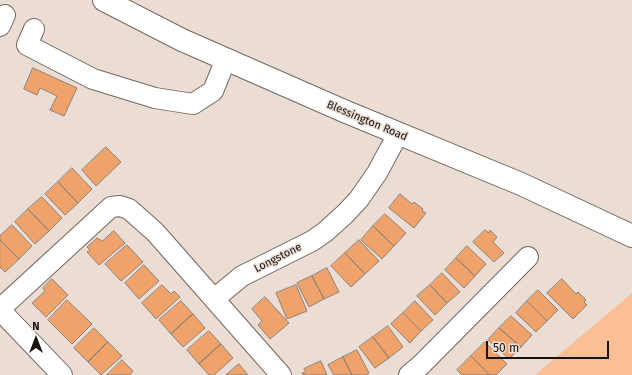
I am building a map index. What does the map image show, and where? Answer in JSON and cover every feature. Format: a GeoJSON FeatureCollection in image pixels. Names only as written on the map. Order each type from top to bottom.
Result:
{"type":"FeatureCollection","features":[{"type":"Feature","properties":{"kind":"main road","name":"Blessington Road"},"geometry":{"type":"LineString","coordinates":[[104,0],[182,40],[398,134],[521,184],[632,236]]}},
{"type":"Feature","properties":{"kind":"street"},"geometry":{"type":"LineString","coordinates":[[34,29],[27,45],[94,79],[155,98],[194,104],[213,91],[226,59]]}},
{"type":"Feature","properties":{"kind":"street","name":"Longstone"},"geometry":{"type":"LineString","coordinates":[[214,299],[242,276],[312,241],[325,232],[345,214],[358,199],[377,173],[398,134]]}},
{"type":"Feature","properties":{"kind":"street"},"geometry":{"type":"LineString","coordinates":[[55,372],[0,310],[110,207],[120,206],[129,209],[155,232],[281,375]]}},
{"type":"Feature","properties":{"kind":"street"},"geometry":{"type":"LineString","coordinates":[[409,375],[421,365],[528,257]]}},
{"type":"Feature","properties":{"kind":"shaded area"},"geometry":{"type":"Polygon","coordinates":[[[632,293],[632,375],[535,375],[632,293]]]}},
{"type":"Feature","properties":{"kind":"building"},"geometry":{"type":"Polygon","coordinates":[[[33,68],[77,88],[64,116],[50,110],[57,96],[40,88],[37,95],[24,89],[33,68]]]}},
{"type":"Feature","properties":{"kind":"building"},"geometry":{"type":"Polygon","coordinates":[[[106,147],[121,162],[96,186],[82,170],[106,147]]]}},
{"type":"Feature","properties":{"kind":"building"},"geometry":{"type":"Polygon","coordinates":[[[72,168],[92,189],[78,203],[58,182],[72,168]]]}},
{"type":"Feature","properties":{"kind":"building"},"geometry":{"type":"Polygon","coordinates":[[[58,182],[78,203],[65,215],[45,194],[58,182]]]}},
{"type":"Feature","properties":{"kind":"building"},"geometry":{"type":"Polygon","coordinates":[[[400,194],[412,204],[414,202],[423,209],[422,211],[426,213],[414,228],[389,208],[400,194]]]}},
{"type":"Feature","properties":{"kind":"building"},"geometry":{"type":"Polygon","coordinates":[[[42,197],[62,218],[49,231],[28,209],[42,197]]]}},
{"type":"Feature","properties":{"kind":"building"},"geometry":{"type":"Polygon","coordinates":[[[28,209],[49,231],[35,244],[15,222],[28,209]]]}},
{"type":"Feature","properties":{"kind":"building"},"geometry":{"type":"Polygon","coordinates":[[[385,214],[406,233],[394,246],[373,226],[385,214]]]}},
{"type":"Feature","properties":{"kind":"building"},"geometry":{"type":"Polygon","coordinates":[[[12,225],[32,246],[19,259],[0,240],[0,236],[12,225]]]}},
{"type":"Feature","properties":{"kind":"building"},"geometry":{"type":"Polygon","coordinates":[[[373,226],[394,246],[382,259],[361,240],[373,226]]]}},
{"type":"Feature","properties":{"kind":"building"},"geometry":{"type":"Polygon","coordinates":[[[485,230],[489,233],[490,230],[497,237],[493,242],[504,253],[494,262],[473,242],[485,230]]]}},
{"type":"Feature","properties":{"kind":"building"},"geometry":{"type":"Polygon","coordinates":[[[114,231],[125,243],[99,265],[87,252],[90,250],[87,247],[97,238],[102,241],[114,231]]]}},
{"type":"Feature","properties":{"kind":"building"},"geometry":{"type":"Polygon","coordinates":[[[0,240],[19,259],[5,272],[0,267],[0,240]]]}},
{"type":"Feature","properties":{"kind":"building"},"geometry":{"type":"Polygon","coordinates":[[[359,240],[379,261],[365,274],[345,253],[359,240]]]}},
{"type":"Feature","properties":{"kind":"building"},"geometry":{"type":"Polygon","coordinates":[[[127,245],[143,262],[121,281],[105,264],[127,245]]]}},
{"type":"Feature","properties":{"kind":"building"},"geometry":{"type":"Polygon","coordinates":[[[467,246],[486,264],[475,276],[456,258],[467,246]]]}},
{"type":"Feature","properties":{"kind":"building"},"geometry":{"type":"Polygon","coordinates":[[[345,253],[365,274],[351,287],[331,266],[345,253]]]}},
{"type":"Feature","properties":{"kind":"building"},"geometry":{"type":"Polygon","coordinates":[[[456,258],[475,276],[464,288],[445,270],[456,258]]]}},
{"type":"Feature","properties":{"kind":"building"},"geometry":{"type":"Polygon","coordinates":[[[144,265],[159,281],[139,299],[125,283],[144,265]]]}},
{"type":"Feature","properties":{"kind":"building"},"geometry":{"type":"Polygon","coordinates":[[[327,268],[339,292],[324,299],[312,276],[327,268]]]}},
{"type":"Feature","properties":{"kind":"building"},"geometry":{"type":"Polygon","coordinates":[[[442,273],[460,292],[447,303],[430,285],[442,273]]]}},
{"type":"Feature","properties":{"kind":"building"},"geometry":{"type":"Polygon","coordinates":[[[312,276],[324,299],[309,307],[297,283],[312,276]]]}},
{"type":"Feature","properties":{"kind":"building"},"geometry":{"type":"Polygon","coordinates":[[[52,279],[68,295],[46,317],[32,303],[45,291],[43,288],[52,279]]]}},
{"type":"Feature","properties":{"kind":"building"},"geometry":{"type":"Polygon","coordinates":[[[562,279],[576,294],[578,292],[586,300],[584,302],[587,305],[573,319],[547,293],[562,279]]]}},
{"type":"Feature","properties":{"kind":"building"},"geometry":{"type":"Polygon","coordinates":[[[162,285],[171,294],[174,291],[180,297],[156,319],[142,303],[162,285]]]}},
{"type":"Feature","properties":{"kind":"building"},"geometry":{"type":"Polygon","coordinates":[[[296,285],[307,311],[287,319],[276,293],[296,285]]]}},
{"type":"Feature","properties":{"kind":"building"},"geometry":{"type":"Polygon","coordinates":[[[430,285],[447,303],[435,315],[417,296],[430,285]]]}},
{"type":"Feature","properties":{"kind":"building"},"geometry":{"type":"Polygon","coordinates":[[[538,290],[558,310],[547,321],[527,301],[538,290]]]}},
{"type":"Feature","properties":{"kind":"building"},"geometry":{"type":"Polygon","coordinates":[[[265,297],[289,323],[270,339],[258,325],[262,321],[252,309],[265,297]]]}},
{"type":"Feature","properties":{"kind":"building"},"geometry":{"type":"Polygon","coordinates":[[[67,300],[92,324],[72,344],[48,320],[67,300]]]}},
{"type":"Feature","properties":{"kind":"building"},"geometry":{"type":"Polygon","coordinates":[[[181,301],[193,314],[171,334],[159,320],[181,301]]]}},
{"type":"Feature","properties":{"kind":"building"},"geometry":{"type":"Polygon","coordinates":[[[415,301],[433,320],[421,331],[403,313],[415,301]]]}},
{"type":"Feature","properties":{"kind":"building"},"geometry":{"type":"Polygon","coordinates":[[[527,301],[547,321],[536,332],[516,313],[527,301]]]}},
{"type":"Feature","properties":{"kind":"building"},"geometry":{"type":"Polygon","coordinates":[[[403,313],[421,331],[410,343],[391,324],[403,313]]]}},
{"type":"Feature","properties":{"kind":"building"},"geometry":{"type":"Polygon","coordinates":[[[193,314],[205,328],[183,347],[171,334],[193,314]]]}},
{"type":"Feature","properties":{"kind":"building"},"geometry":{"type":"Polygon","coordinates":[[[511,316],[532,335],[521,347],[499,328],[511,316]]]}},
{"type":"Feature","properties":{"kind":"building"},"geometry":{"type":"Polygon","coordinates":[[[388,326],[403,347],[389,358],[373,337],[388,326]]]}},
{"type":"Feature","properties":{"kind":"building"},"geometry":{"type":"Polygon","coordinates":[[[94,328],[108,342],[88,362],[74,348],[94,328]]]}},
{"type":"Feature","properties":{"kind":"building"},"geometry":{"type":"Polygon","coordinates":[[[499,328],[521,347],[509,359],[488,340],[499,328]]]}},
{"type":"Feature","properties":{"kind":"building"},"geometry":{"type":"Polygon","coordinates":[[[209,331],[221,344],[199,364],[187,350],[209,331]]]}},
{"type":"Feature","properties":{"kind":"building"},"geometry":{"type":"Polygon","coordinates":[[[373,337],[389,358],[375,368],[359,347],[373,337]]]}},
{"type":"Feature","properties":{"kind":"building"},"geometry":{"type":"Polygon","coordinates":[[[108,342],[122,356],[101,375],[88,362],[108,342]]]}},
{"type":"Feature","properties":{"kind":"building"},"geometry":{"type":"Polygon","coordinates":[[[485,342],[507,364],[496,375],[490,375],[471,356],[485,342]]]}},
{"type":"Feature","properties":{"kind":"building"},"geometry":{"type":"Polygon","coordinates":[[[221,344],[233,358],[214,375],[209,375],[199,364],[221,344]]]}},
{"type":"Feature","properties":{"kind":"building"},"geometry":{"type":"Polygon","coordinates":[[[357,350],[369,373],[366,375],[352,375],[343,357],[357,350]]]}},
{"type":"Feature","properties":{"kind":"building"},"geometry":{"type":"Polygon","coordinates":[[[471,356],[490,375],[462,375],[457,370],[471,356]]]}},
{"type":"Feature","properties":{"kind":"building"},"geometry":{"type":"Polygon","coordinates":[[[343,357],[352,375],[334,375],[328,365],[343,357]]]}},
{"type":"Feature","properties":{"kind":"building"},"geometry":{"type":"Polygon","coordinates":[[[122,360],[133,371],[130,375],[107,375],[122,360]]]}},
{"type":"Feature","properties":{"kind":"building"},"geometry":{"type":"Polygon","coordinates":[[[321,361],[327,375],[303,375],[302,373],[306,372],[304,369],[321,361]]]}},
{"type":"Feature","properties":{"kind":"building"},"geometry":{"type":"Polygon","coordinates":[[[239,364],[248,375],[226,375],[239,364]]]}}]}
